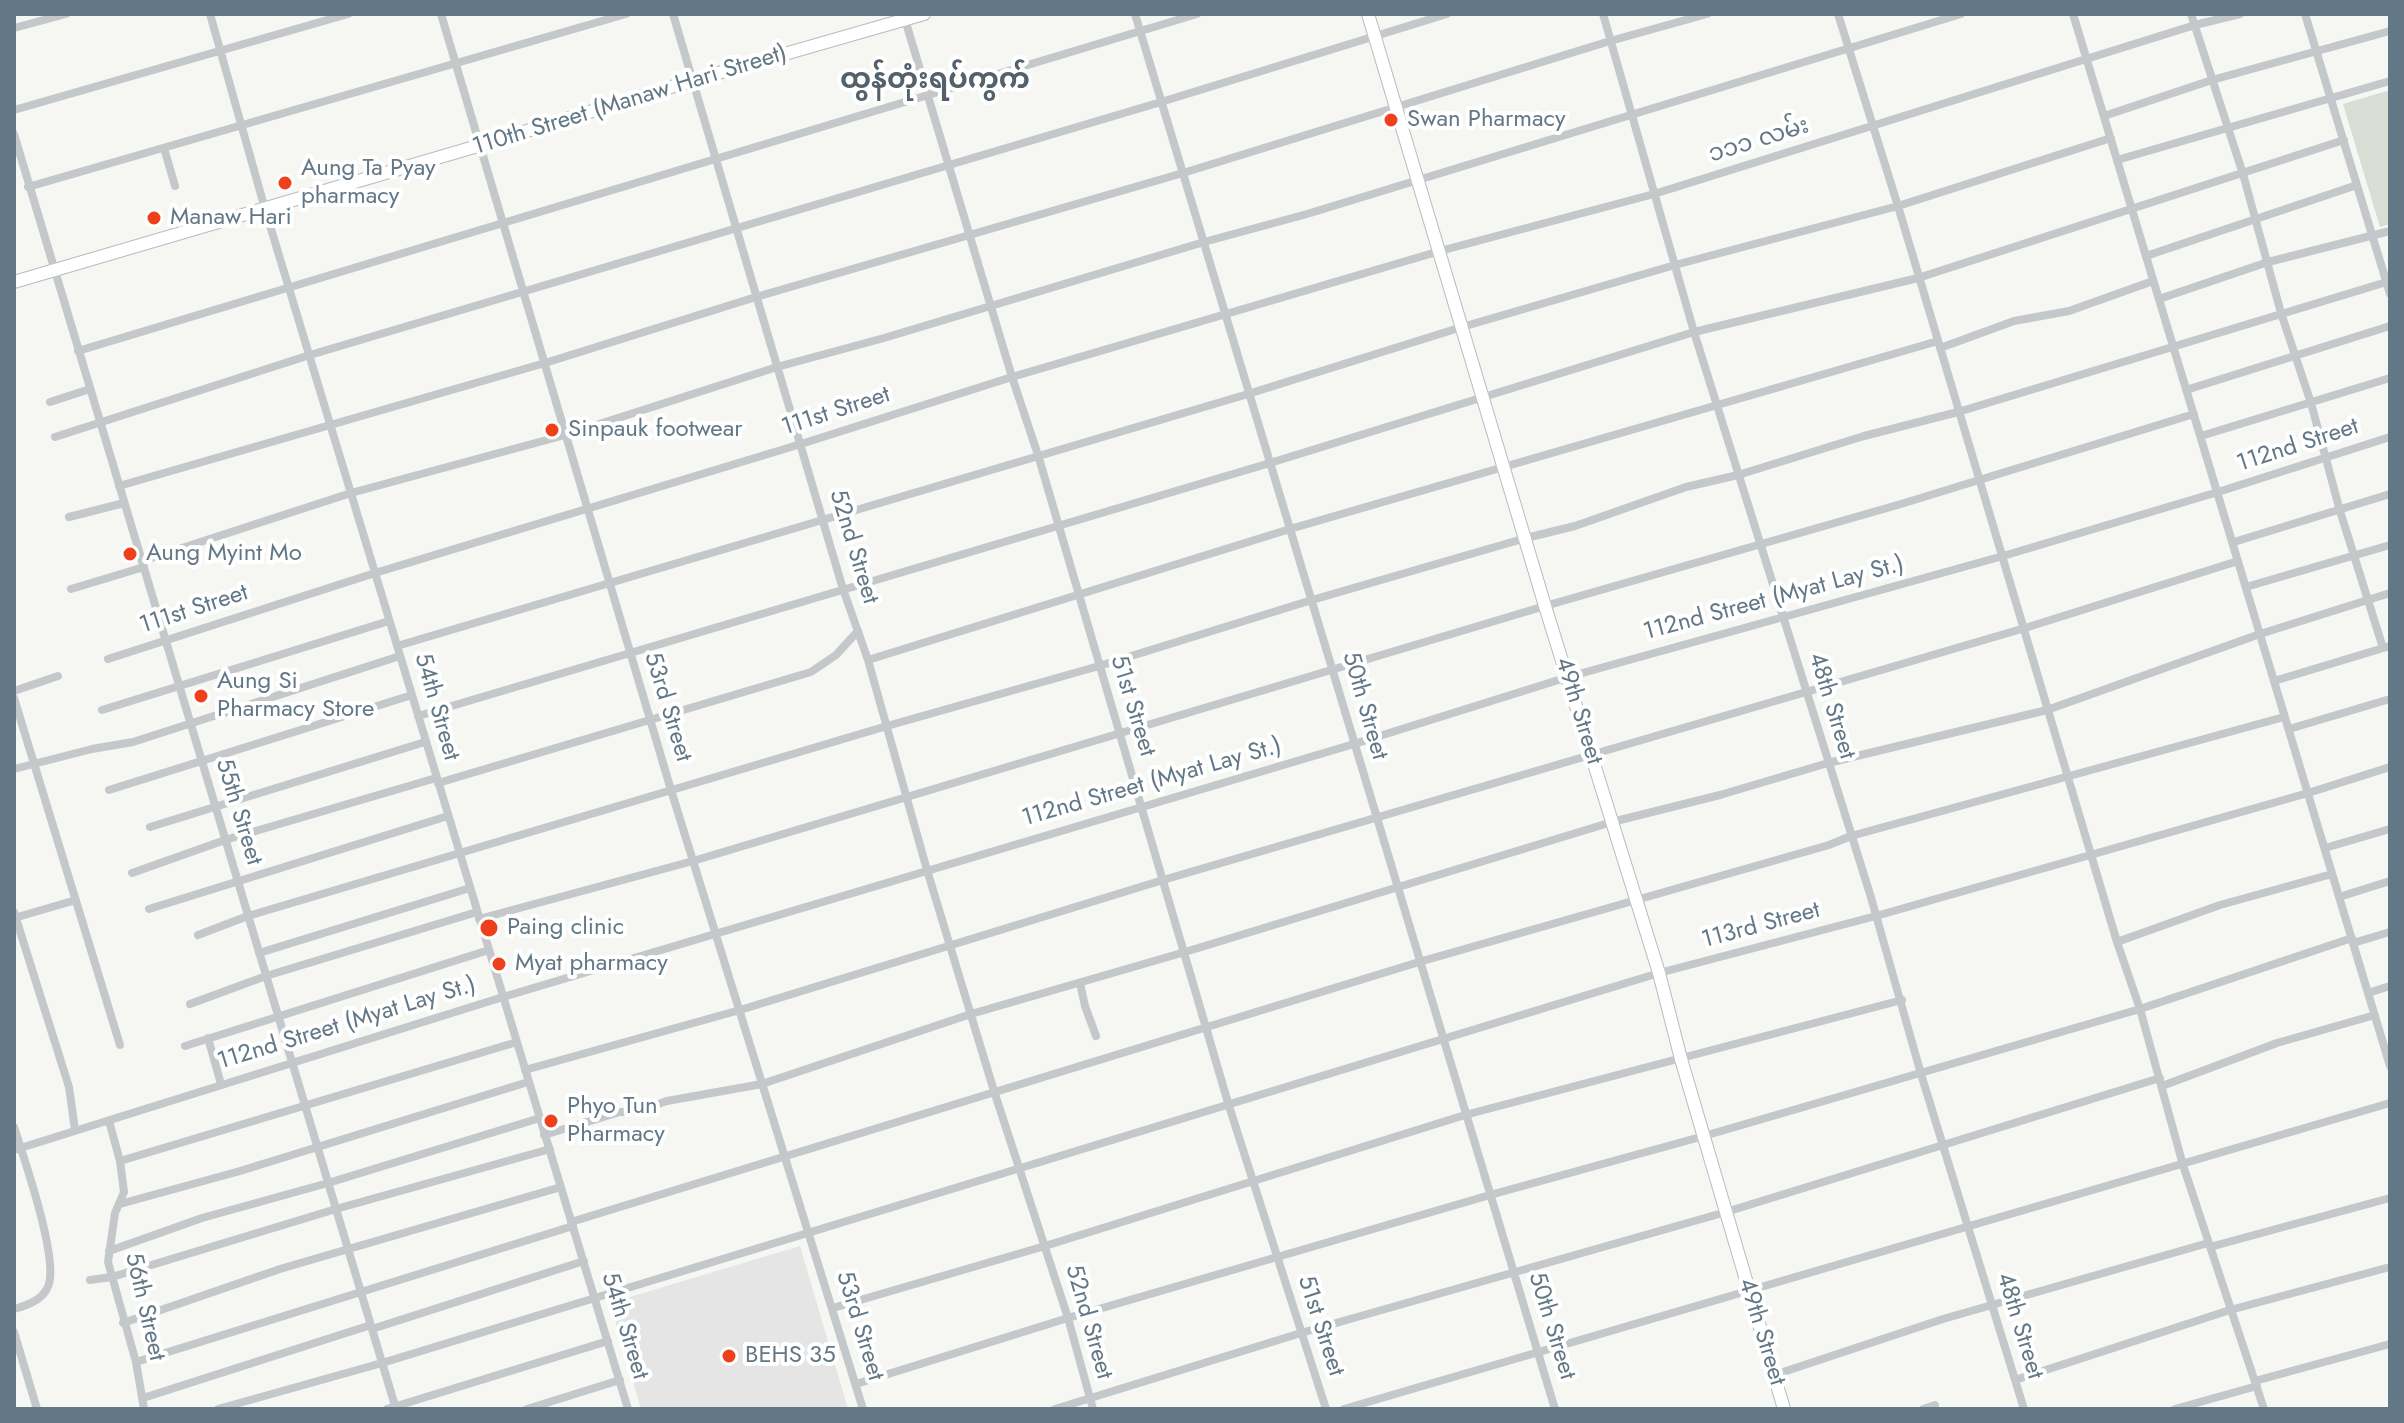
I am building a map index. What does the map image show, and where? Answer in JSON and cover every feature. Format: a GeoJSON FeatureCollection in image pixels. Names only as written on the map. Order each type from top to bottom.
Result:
{"type":"FeatureCollection","features":[{"type":"Feature","properties":{"kind":"main road","name":"110th Street (Manaw Hari Street)"},"geometry":{"type":"LineString","coordinates":[[20,280],[905,17],[924,14]]}},
{"type":"Feature","properties":{"kind":"main road","name":"49th Street"},"geometry":{"type":"LineString","coordinates":[[1368,14],[1545,606],[1659,973],[1681,1059],[1784,1409]]}},
{"type":"Feature","properties":{"kind":"street"},"geometry":{"type":"LineString","coordinates":[[14,28],[66,14]]}},
{"type":"Feature","properties":{"kind":"street","name":"54th Street"},"geometry":{"type":"LineString","coordinates":[[210,14],[330,426],[628,1409]]}},
{"type":"Feature","properties":{"kind":"street"},"geometry":{"type":"LineString","coordinates":[[14,110],[348,14]]}},
{"type":"Feature","properties":{"kind":"street","name":"53rd Street"},"geometry":{"type":"LineString","coordinates":[[441,14],[671,790],[863,1409]]}},
{"type":"Feature","properties":{"kind":"street"},"geometry":{"type":"LineString","coordinates":[[28,187],[626,14]]}},
{"type":"Feature","properties":{"kind":"street","name":"52nd Street"},"geometry":{"type":"LineString","coordinates":[[673,14],[843,589],[868,660],[950,947],[1068,1318],[1093,1409]]}},
{"type":"Feature","properties":{"kind":"street","name":"50th Street"},"geometry":{"type":"LineString","coordinates":[[1135,14],[1555,1409]]}},
{"type":"Feature","properties":{"kind":"street"},"geometry":{"type":"LineString","coordinates":[[78,351],[1197,14]]}},
{"type":"Feature","properties":{"kind":"street"},"geometry":{"type":"LineString","coordinates":[[55,437],[310,355],[1447,14]]}},
{"type":"Feature","properties":{"kind":"street","name":"48th Street"},"geometry":{"type":"LineString","coordinates":[[1603,14],[1694,332],[1902,1000],[1921,1074],[2024,1409]]}},
{"type":"Feature","properties":{"kind":"street"},"geometry":{"type":"LineString","coordinates":[[119,486],[545,363],[756,297],[1183,173],[1707,14]]}},
{"type":"Feature","properties":{"kind":"street"},"geometry":{"type":"LineString","coordinates":[[1838,14],[2117,942],[2140,1009],[2183,1165],[2264,1409]]}},
{"type":"Feature","properties":{"kind":"street"},"geometry":{"type":"LineString","coordinates":[[71,589],[351,493],[565,435],[777,367],[1307,214],[1961,14]]}},
{"type":"Feature","properties":{"kind":"street"},"geometry":{"type":"LineString","coordinates":[[2073,14],[2352,941],[2375,1015],[2386,1036],[2390,1066]]}},
{"type":"Feature","properties":{"kind":"street"},"geometry":{"type":"LineString","coordinates":[[2191,14],[2243,174],[2340,511],[2387,647],[2274,681]]}},
{"type":"Feature","properties":{"kind":"street"},"geometry":{"type":"LineString","coordinates":[[2087,59],[2240,14]]}},
{"type":"Feature","properties":{"kind":"street"},"geometry":{"type":"LineString","coordinates":[[2305,14],[2390,294]]}},
{"type":"Feature","properties":{"kind":"street","name":"51st Street"},"geometry":{"type":"LineString","coordinates":[[905,17],[1038,455],[1229,1106],[1326,1409]]}},
{"type":"Feature","properties":{"kind":"street"},"geometry":{"type":"LineString","coordinates":[[2104,116],[2212,80],[2390,31]]}},
{"type":"Feature","properties":{"kind":"street","name":"၁၁၁ လမ်း"},"geometry":{"type":"LineString","coordinates":[[1440,251],[1654,194],[2087,59]]}},
{"type":"Feature","properties":{"kind":"street"},"geometry":{"type":"LineString","coordinates":[[2117,160],[2390,81]]}},
{"type":"Feature","properties":{"kind":"street","name":"55th Street"},"geometry":{"type":"LineString","coordinates":[[14,134],[192,723],[393,1408]]}},
{"type":"Feature","properties":{"kind":"street"},"geometry":{"type":"LineString","coordinates":[[14,769],[133,742],[399,651],[610,584],[1462,327],[1675,265],[1898,206],[2111,138]]}},
{"type":"Feature","properties":{"kind":"street"},"geometry":{"type":"LineString","coordinates":[[418,716],[1270,463],[1694,332],[1918,278],[2344,140]]}},
{"type":"Feature","properties":{"kind":"street"},"geometry":{"type":"LineString","coordinates":[[164,148],[175,186]]}},
{"type":"Feature","properties":{"kind":"street"},"geometry":{"type":"LineString","coordinates":[[2146,256],[2357,185]]}},
{"type":"Feature","properties":{"kind":"street"},"geometry":{"type":"LineString","coordinates":[[2159,299],[2268,262],[2390,231]]}},
{"type":"Feature","properties":{"kind":"street","name":"111st Street"},"geometry":{"type":"LineString","coordinates":[[108,659],[375,573],[1012,377],[1440,251]]}},
{"type":"Feature","properties":{"kind":"street"},"geometry":{"type":"LineString","coordinates":[[868,660],[1290,529],[2014,321],[2069,311],[2153,281]]}},
{"type":"Feature","properties":{"kind":"street"},"geometry":{"type":"LineString","coordinates":[[198,935],[248,916],[1099,666],[1312,600],[1575,526],[1640,501],[1958,412],[2388,281]]}},
{"type":"Feature","properties":{"kind":"street"},"geometry":{"type":"LineString","coordinates":[[2186,390],[2390,326]]}},
{"type":"Feature","properties":{"kind":"street"},"geometry":{"type":"LineString","coordinates":[[2201,436],[2390,378]]}},
{"type":"Feature","properties":{"kind":"street"},"geometry":{"type":"LineString","coordinates":[[50,402],[90,389]]}},
{"type":"Feature","properties":{"kind":"street"},"geometry":{"type":"LineString","coordinates":[[190,1004],[266,976],[478,916],[693,861],[2194,414]]}},
{"type":"Feature","properties":{"kind":"street","name":"112nd Street"},"geometry":{"type":"LineString","coordinates":[[2218,492],[2390,437]]}},
{"type":"Feature","properties":{"kind":"street","name":"112nd Street (Myat Lay St.)"},"geometry":{"type":"LineString","coordinates":[[105,1122],[292,1061],[1354,744],[1568,677],[2003,556],[2218,492]]}},
{"type":"Feature","properties":{"kind":"street"},"geometry":{"type":"LineString","coordinates":[[2234,542],[2390,494]]}},
{"type":"Feature","properties":{"kind":"street"},"geometry":{"type":"LineString","coordinates":[[69,517],[124,503]]}},
{"type":"Feature","properties":{"kind":"street"},"geometry":{"type":"LineString","coordinates":[[2246,587],[2390,545]]}},
{"type":"Feature","properties":{"kind":"street"},"geometry":{"type":"LineString","coordinates":[[525,1070],[740,1010],[1163,880],[2025,628],[2238,561]]}},
{"type":"Feature","properties":{"kind":"street"},"geometry":{"type":"LineString","coordinates":[[544,1135],[667,1101],[762,1084],[971,1014],[1612,822],[1720,795],[1828,763],[2047,710],[2260,634],[2390,593]]}},
{"type":"Feature","properties":{"kind":"street"},"geometry":{"type":"LineString","coordinates":[[102,710],[389,621]]}},
{"type":"Feature","properties":{"kind":"street"},"geometry":{"type":"LineString","coordinates":[[132,873],[225,840],[811,672],[836,655],[858,631]]}},
{"type":"Feature","properties":{"kind":"street"},"geometry":{"type":"LineString","coordinates":[[14,691],[58,676]]}},
{"type":"Feature","properties":{"kind":"street"},"geometry":{"type":"LineString","coordinates":[[109,790],[412,695]]}},
{"type":"Feature","properties":{"kind":"street"},"geometry":{"type":"LineString","coordinates":[[14,698],[120,1045]]}},
{"type":"Feature","properties":{"kind":"street"},"geometry":{"type":"LineString","coordinates":[[2289,729],[2390,699]]}},
{"type":"Feature","properties":{"kind":"street"},"geometry":{"type":"LineString","coordinates":[[136,1362],[573,1226],[571,1222],[1419,962],[1829,845],[1851,836],[2284,717]]}},
{"type":"Feature","properties":{"kind":"street"},"geometry":{"type":"LineString","coordinates":[[150,827],[425,742]]}},
{"type":"Feature","properties":{"kind":"street","name":"113rd Street"},"geometry":{"type":"LineString","coordinates":[[218,1409],[810,1234],[1659,973],[1876,916],[2390,767]]}},
{"type":"Feature","properties":{"kind":"street"},"geometry":{"type":"LineString","coordinates":[[149,909],[448,816]]}},
{"type":"Feature","properties":{"kind":"street"},"geometry":{"type":"LineString","coordinates":[[2325,848],[2390,829]]}},
{"type":"Feature","properties":{"kind":"street"},"geometry":{"type":"LineString","coordinates":[[2117,942],[2220,905],[2332,874]]}},
{"type":"Feature","properties":{"kind":"street"},"geometry":{"type":"LineString","coordinates":[[2339,897],[2390,881]]}},
{"type":"Feature","properties":{"kind":"street"},"geometry":{"type":"LineString","coordinates":[[259,953],[470,888]]}},
{"type":"Feature","properties":{"kind":"street"},"geometry":{"type":"LineString","coordinates":[[76,900],[15,916],[69,1087],[78,1129]]}},
{"type":"Feature","properties":{"kind":"street"},"geometry":{"type":"LineString","coordinates":[[856,1384],[1068,1318],[1490,1195],[1921,1074],[2390,932]]}},
{"type":"Feature","properties":{"kind":"street"},"geometry":{"type":"LineString","coordinates":[[185,1046],[489,950]]}},
{"type":"Feature","properties":{"kind":"street"},"geometry":{"type":"LineString","coordinates":[[1080,983],[1096,1036]]}},
{"type":"Feature","properties":{"kind":"street"},"geometry":{"type":"LineString","coordinates":[[2368,993],[2390,986]]}},
{"type":"Feature","properties":{"kind":"street"},"geometry":{"type":"LineString","coordinates":[[833,1308],[1045,1246],[1465,1115],[1902,1000]]}},
{"type":"Feature","properties":{"kind":"street"},"geometry":{"type":"LineString","coordinates":[[1055,1409],[1301,1333],[1726,1212],[2375,1015]]}},
{"type":"Feature","properties":{"kind":"street"},"geometry":{"type":"LineString","coordinates":[[208,1038],[221,1084]]}},
{"type":"Feature","properties":{"kind":"street"},"geometry":{"type":"LineString","coordinates":[[120,1161],[517,1042]]}},
{"type":"Feature","properties":{"kind":"street"},"geometry":{"type":"LineString","coordinates":[[120,1204],[528,1082]]}},
{"type":"Feature","properties":{"kind":"street"},"geometry":{"type":"LineString","coordinates":[[1344,1409],[2390,1103]]}},
{"type":"Feature","properties":{"kind":"street"},"geometry":{"type":"LineString","coordinates":[[109,1251],[202,1218],[540,1118]]}},
{"type":"Feature","properties":{"kind":"street"},"geometry":{"type":"LineString","coordinates":[[17,1149],[105,1122]]}},
{"type":"Feature","properties":{"kind":"street","name":"56th Street"},"geometry":{"type":"LineString","coordinates":[[105,1122],[120,1161],[124,1192],[115,1213],[108,1262],[136,1362],[144,1409]]}},
{"type":"Feature","properties":{"kind":"street"},"geometry":{"type":"LineString","coordinates":[[14,1127],[17,1149],[45,1237],[50,1280],[37,1301],[14,1309]]}},
{"type":"Feature","properties":{"kind":"street"},"geometry":{"type":"LineString","coordinates":[[90,1280],[112,1277],[336,1209],[550,1149]]}},
{"type":"Feature","properties":{"kind":"street"},"geometry":{"type":"LineString","coordinates":[[123,1323],[280,1269],[561,1187]]}},
{"type":"Feature","properties":{"kind":"street"},"geometry":{"type":"LineString","coordinates":[[1774,1375],[1991,1306],[2390,1198]]}},
{"type":"Feature","properties":{"kind":"street"},"geometry":{"type":"LineString","coordinates":[[143,1398],[584,1261]]}},
{"type":"Feature","properties":{"kind":"street"},"geometry":{"type":"LineString","coordinates":[[2015,1380],[2230,1310],[2390,1267]]}},
{"type":"Feature","properties":{"kind":"street"},"geometry":{"type":"LineString","coordinates":[[14,1332],[37,1409]]}},
{"type":"Feature","properties":{"kind":"street"},"geometry":{"type":"LineString","coordinates":[[393,1408],[608,1341]]}},
{"type":"Feature","properties":{"kind":"street"},"geometry":{"type":"LineString","coordinates":[[2175,1409],[2390,1344]]}},
{"type":"Feature","properties":{"kind":"street"},"geometry":{"type":"LineString","coordinates":[[527,1409],[620,1380]]}},
{"type":"Feature","properties":{"kind":"street"},"geometry":{"type":"LineString","coordinates":[[1923,1409],[1935,1405]]}},
{"type":"Feature","properties":{"kind":"shaded area"},"geometry":{"type":"Polygon","coordinates":[[[2390,90],[2390,224],[2380,227],[2343,104],[2390,90]]]}},
{"type":"Feature","properties":{"kind":"shaded area","name":"BEHS 35"},"geometry":{"type":"Polygon","coordinates":[[[800,1246],[848,1409],[641,1409],[610,1303],[800,1246]]]}},
{"type":"Feature","properties":{"kind":"place","name":"Swan Pharmacy"},"geometry":{"type":"Point","coordinates":[1391,120]}},
{"type":"Feature","properties":{"kind":"place","name":"Aung Ta Pyay pharmacy"},"geometry":{"type":"Point","coordinates":[285,183]}},
{"type":"Feature","properties":{"kind":"place","name":"Manaw Hari"},"geometry":{"type":"Point","coordinates":[154,218]}},
{"type":"Feature","properties":{"kind":"place","name":"Sinpauk footwear"},"geometry":{"type":"Point","coordinates":[552,430]}},
{"type":"Feature","properties":{"kind":"place","name":"Aung Myint Mo"},"geometry":{"type":"Point","coordinates":[130,554]}},
{"type":"Feature","properties":{"kind":"place","name":"Aung Si Pharmacy Store"},"geometry":{"type":"Point","coordinates":[201,696]}},
{"type":"Feature","properties":{"kind":"place","name":"Paing clinic"},"geometry":{"type":"Point","coordinates":[489,928]}},
{"type":"Feature","properties":{"kind":"place","name":"Myat pharmacy"},"geometry":{"type":"Point","coordinates":[499,964]}},
{"type":"Feature","properties":{"kind":"place","name":"Phyo Tun Pharmacy"},"geometry":{"type":"Point","coordinates":[551,1121]}},
{"type":"Feature","properties":{"kind":"place","name":"BEHS 35"},"geometry":{"type":"Point","coordinates":[729,1356]}},
{"type":"Feature","properties":{"kind":"district","name":"ထွန်တုံးရပ်ကွက်"},"geometry":{"type":"Point","coordinates":[935,81]}}]}
